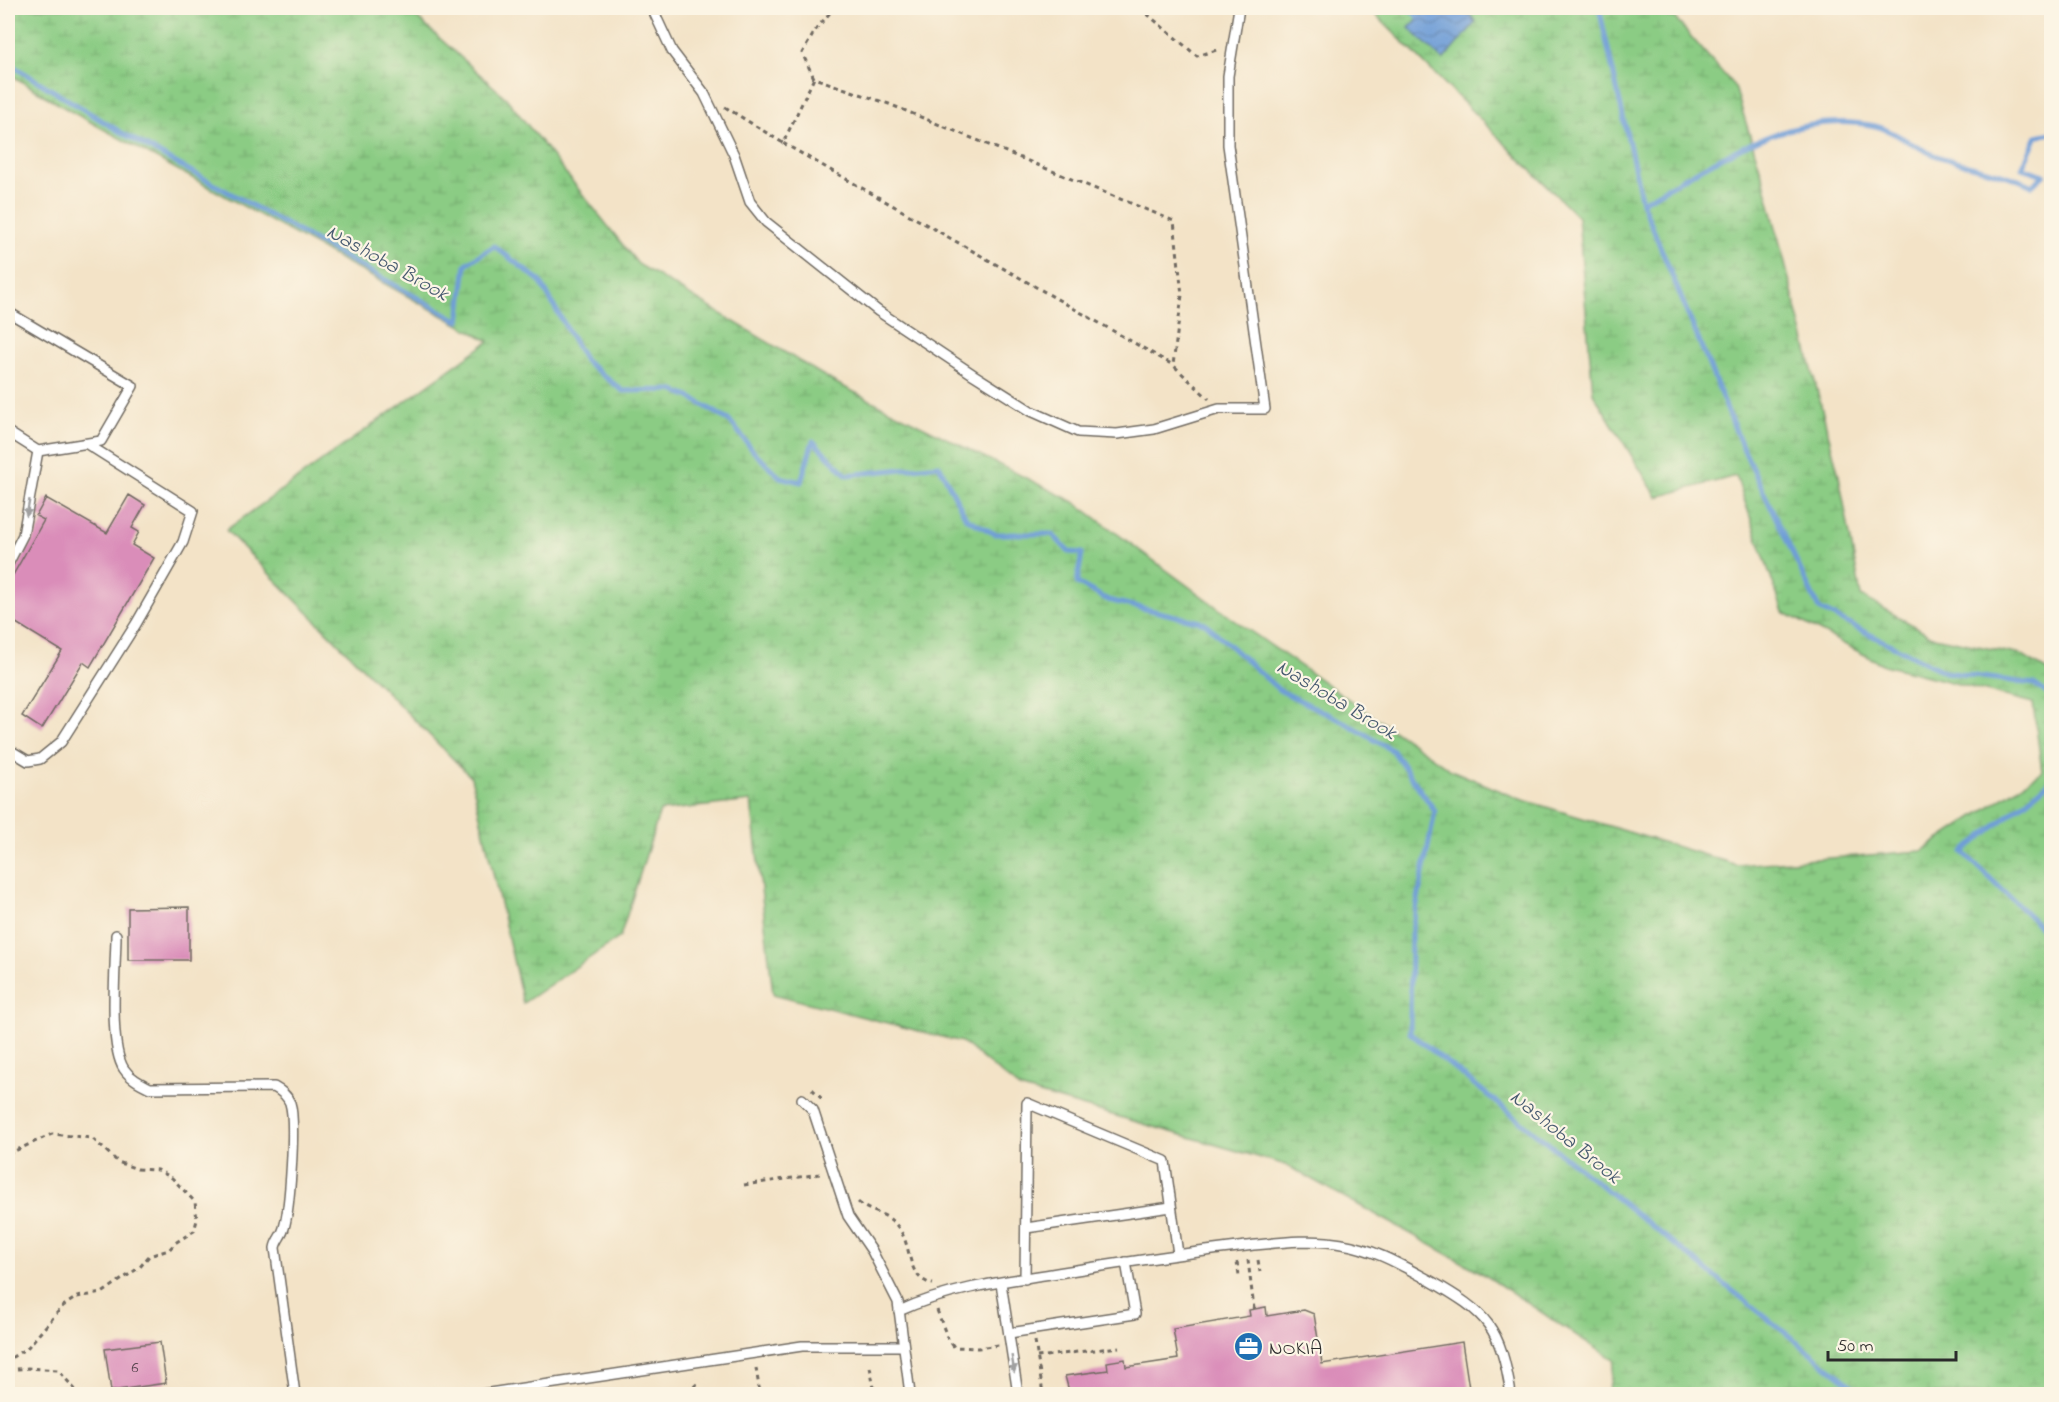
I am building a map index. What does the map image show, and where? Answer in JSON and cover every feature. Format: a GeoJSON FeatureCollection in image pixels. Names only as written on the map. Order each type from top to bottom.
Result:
{"type":"FeatureCollection","features":[{"type":"Feature","properties":{"kind":"lane"},"geometry":{"type":"LineString","coordinates":[[652,8],[672,51],[704,93],[734,155],[750,202],[766,222],[878,311],[1031,411],[1078,432],[1117,434],[1154,429],[1219,409],[1265,408],[1228,145],[1228,76],[1239,8]]}},
{"type":"Feature","properties":{"kind":"lane"},"geometry":{"type":"LineString","coordinates":[[8,312],[133,386],[102,441],[39,451],[8,432]]}},
{"type":"Feature","properties":{"kind":"lane"},"geometry":{"type":"LineString","coordinates":[[8,749],[28,761],[40,759],[61,742],[136,624],[177,552],[193,511],[87,444]]}},
{"type":"Feature","properties":{"kind":"lane"},"geometry":{"type":"LineString","coordinates":[[8,564],[23,535],[39,451]]}},
{"type":"Feature","properties":{"kind":"lane"},"geometry":{"type":"LineString","coordinates":[[116,935],[115,1042],[124,1070],[137,1082],[150,1088],[274,1087],[283,1092],[290,1102],[292,1135],[287,1203],[284,1229],[276,1240],[275,1248],[295,1395]]}},
{"type":"Feature","properties":{"kind":"lane"},"geometry":{"type":"LineString","coordinates":[[802,1099],[813,1110],[848,1216],[872,1251],[898,1302],[910,1395]]}},
{"type":"Feature","properties":{"kind":"lane"},"geometry":{"type":"LineString","coordinates":[[1025,1279],[1027,1103],[1165,1161],[1178,1254]]}},
{"type":"Feature","properties":{"kind":"lane"},"geometry":{"type":"LineString","coordinates":[[1026,1228],[1171,1207]]}},
{"type":"Feature","properties":{"kind":"lane"},"geometry":{"type":"LineString","coordinates":[[899,1311],[938,1294],[1126,1262],[1279,1243],[1340,1243],[1384,1256],[1460,1298],[1487,1320],[1498,1336],[1505,1355],[1511,1395]]}},
{"type":"Feature","properties":{"kind":"lane"},"geometry":{"type":"LineString","coordinates":[[1009,1333],[1135,1314],[1126,1262]]}},
{"type":"Feature","properties":{"kind":"lane"},"geometry":{"type":"LineString","coordinates":[[1001,1283],[1018,1395]]}},
{"type":"Feature","properties":{"kind":"lane"},"geometry":{"type":"LineString","coordinates":[[483,1395],[802,1346],[903,1346]]}},
{"type":"Feature","properties":{"kind":"path"},"geometry":{"type":"LineString","coordinates":[[834,8],[817,28],[802,53],[813,78],[889,104],[1174,221],[1182,295],[1173,364]]}},
{"type":"Feature","properties":{"kind":"path"},"geometry":{"type":"LineString","coordinates":[[1140,8],[1197,56],[1233,44]]}},
{"type":"Feature","properties":{"kind":"path"},"geometry":{"type":"LineString","coordinates":[[783,143],[813,78]]}},
{"type":"Feature","properties":{"kind":"path"},"geometry":{"type":"LineString","coordinates":[[723,106],[783,143],[1173,364],[1219,409]]}},
{"type":"Feature","properties":{"kind":"path"},"geometry":{"type":"LineString","coordinates":[[812,1088],[823,1100]]}},
{"type":"Feature","properties":{"kind":"path"},"geometry":{"type":"LineString","coordinates":[[8,1154],[52,1134],[93,1138],[118,1162],[137,1169],[158,1170],[172,1178],[195,1202],[197,1220],[194,1231],[175,1243],[169,1250],[149,1256],[140,1267],[102,1293],[77,1297],[63,1306],[28,1347],[8,1360]]}},
{"type":"Feature","properties":{"kind":"path"},"geometry":{"type":"LineString","coordinates":[[744,1185],[825,1173]]}},
{"type":"Feature","properties":{"kind":"path"},"geometry":{"type":"LineString","coordinates":[[855,1193],[858,1202],[864,1207],[879,1211],[891,1218],[907,1242],[916,1276],[921,1281],[933,1284]]}},
{"type":"Feature","properties":{"kind":"path"},"geometry":{"type":"LineString","coordinates":[[1248,1260],[1254,1309]]}},
{"type":"Feature","properties":{"kind":"path"},"geometry":{"type":"LineString","coordinates":[[1258,1260],[1260,1272]]}},
{"type":"Feature","properties":{"kind":"path"},"geometry":{"type":"LineString","coordinates":[[1237,1262],[1239,1276]]}},
{"type":"Feature","properties":{"kind":"path"},"geometry":{"type":"LineString","coordinates":[[936,1309],[947,1337],[954,1347],[978,1348],[999,1345]]}},
{"type":"Feature","properties":{"kind":"path"},"geometry":{"type":"LineString","coordinates":[[1034,1390],[1042,1393],[1035,1339]]}},
{"type":"Feature","properties":{"kind":"path"},"geometry":{"type":"LineString","coordinates":[[1037,1357],[1119,1347]]}},
{"type":"Feature","properties":{"kind":"path"},"geometry":{"type":"LineString","coordinates":[[870,1367],[875,1395]]}},
{"type":"Feature","properties":{"kind":"path"},"geometry":{"type":"LineString","coordinates":[[756,1368],[760,1395]]}},
{"type":"Feature","properties":{"kind":"path"},"geometry":{"type":"LineString","coordinates":[[8,1370],[58,1370],[79,1395]]}},
{"type":"Feature","properties":{"kind":"path"},"geometry":{"type":"LineString","coordinates":[[1031,1370],[1039,1372]]}},
{"type":"Feature","properties":{"kind":"path"},"geometry":{"type":"LineString","coordinates":[[689,1395],[690,1390],[697,1384]]}},
{"type":"Feature","properties":{"kind":"path"},"geometry":{"type":"LineString","coordinates":[[1062,1395],[1064,1390]]}},
{"type":"Feature","properties":{"kind":"green space"},"geometry":{"type":"Polygon","coordinates":[[[8,8],[406,8],[506,98],[638,264],[834,382],[1074,502],[1237,622],[1451,770],[1517,798],[1737,865],[1922,851],[2042,772],[2033,703],[1884,665],[1783,612],[1736,476],[1657,497],[1593,393],[1578,217],[1369,8],[1666,8],[1735,87],[1764,181],[1839,476],[1861,596],[1934,637],[2021,655],[2051,673],[2051,1394],[1608,1394],[1614,1360],[1482,1273],[1286,1165],[1019,1088],[962,1042],[773,994],[751,801],[660,811],[620,937],[523,1003],[471,777],[226,530],[489,341],[65,108],[8,73],[8,8]]]}},
{"type":"Feature","properties":{"kind":"water"},"geometry":{"type":"Polygon","coordinates":[[[1428,8],[1464,8],[1476,22],[1443,60],[1409,28],[1428,8]]]}},
{"type":"Feature","properties":{"kind":"building"},"geometry":{"type":"Polygon","coordinates":[[[129,495],[145,505],[132,528],[139,532],[132,545],[154,558],[90,667],[83,662],[42,729],[22,716],[62,651],[8,618],[8,584],[44,520],[36,516],[46,498],[107,533],[129,495]]]}},
{"type":"Feature","properties":{"kind":"building"},"geometry":{"type":"Polygon","coordinates":[[[189,907],[189,960],[128,960],[128,908],[189,907]]]}},
{"type":"Feature","properties":{"kind":"building","name":"NOKIA"},"geometry":{"type":"Polygon","coordinates":[[[1266,1307],[1267,1316],[1304,1310],[1314,1314],[1322,1364],[1462,1342],[1470,1395],[1070,1395],[1065,1376],[1108,1370],[1107,1362],[1125,1359],[1126,1367],[1178,1359],[1173,1329],[1250,1316],[1249,1310],[1266,1307]]]}},
{"type":"Feature","properties":{"kind":"building"},"geometry":{"type":"Polygon","coordinates":[[[160,1342],[166,1383],[111,1391],[105,1349],[160,1342]]]}},
{"type":"Feature","properties":{"kind":"waterway"},"geometry":{"type":"LineString","coordinates":[[1408,8],[1419,17]]}},
{"type":"Feature","properties":{"kind":"waterway"},"geometry":{"type":"LineString","coordinates":[[1599,8],[1642,202],[1742,446],[1819,609],[1945,672],[2034,684],[2052,697]]}},
{"type":"Feature","properties":{"kind":"waterway","name":"Nashoba Brook"},"geometry":{"type":"LineString","coordinates":[[8,63],[122,133],[459,321],[466,264],[494,246],[540,281],[585,361],[623,391],[672,390],[690,397],[730,421],[754,452],[780,477],[801,482],[813,441],[847,475],[939,465],[966,518],[995,534],[1052,534],[1069,552],[1082,553],[1077,583],[1108,600],[1205,623],[1279,690],[1346,723],[1393,751],[1435,811],[1411,935],[1410,1033],[1862,1394]]}},
{"type":"Feature","properties":{"kind":"waterway"},"geometry":{"type":"LineString","coordinates":[[1642,202],[1753,142],[1812,125],[1843,122],[1882,128],[1937,156],[2032,186],[2044,175],[2022,168],[2037,136],[2052,133]]}},
{"type":"Feature","properties":{"kind":"waterway"},"geometry":{"type":"LineString","coordinates":[[2052,780],[1963,852],[2052,938]]}},
{"type":"Feature","properties":{"kind":"place","name":"NOKIA"},"geometry":{"type":"Point","coordinates":[1248,1347]}}]}
